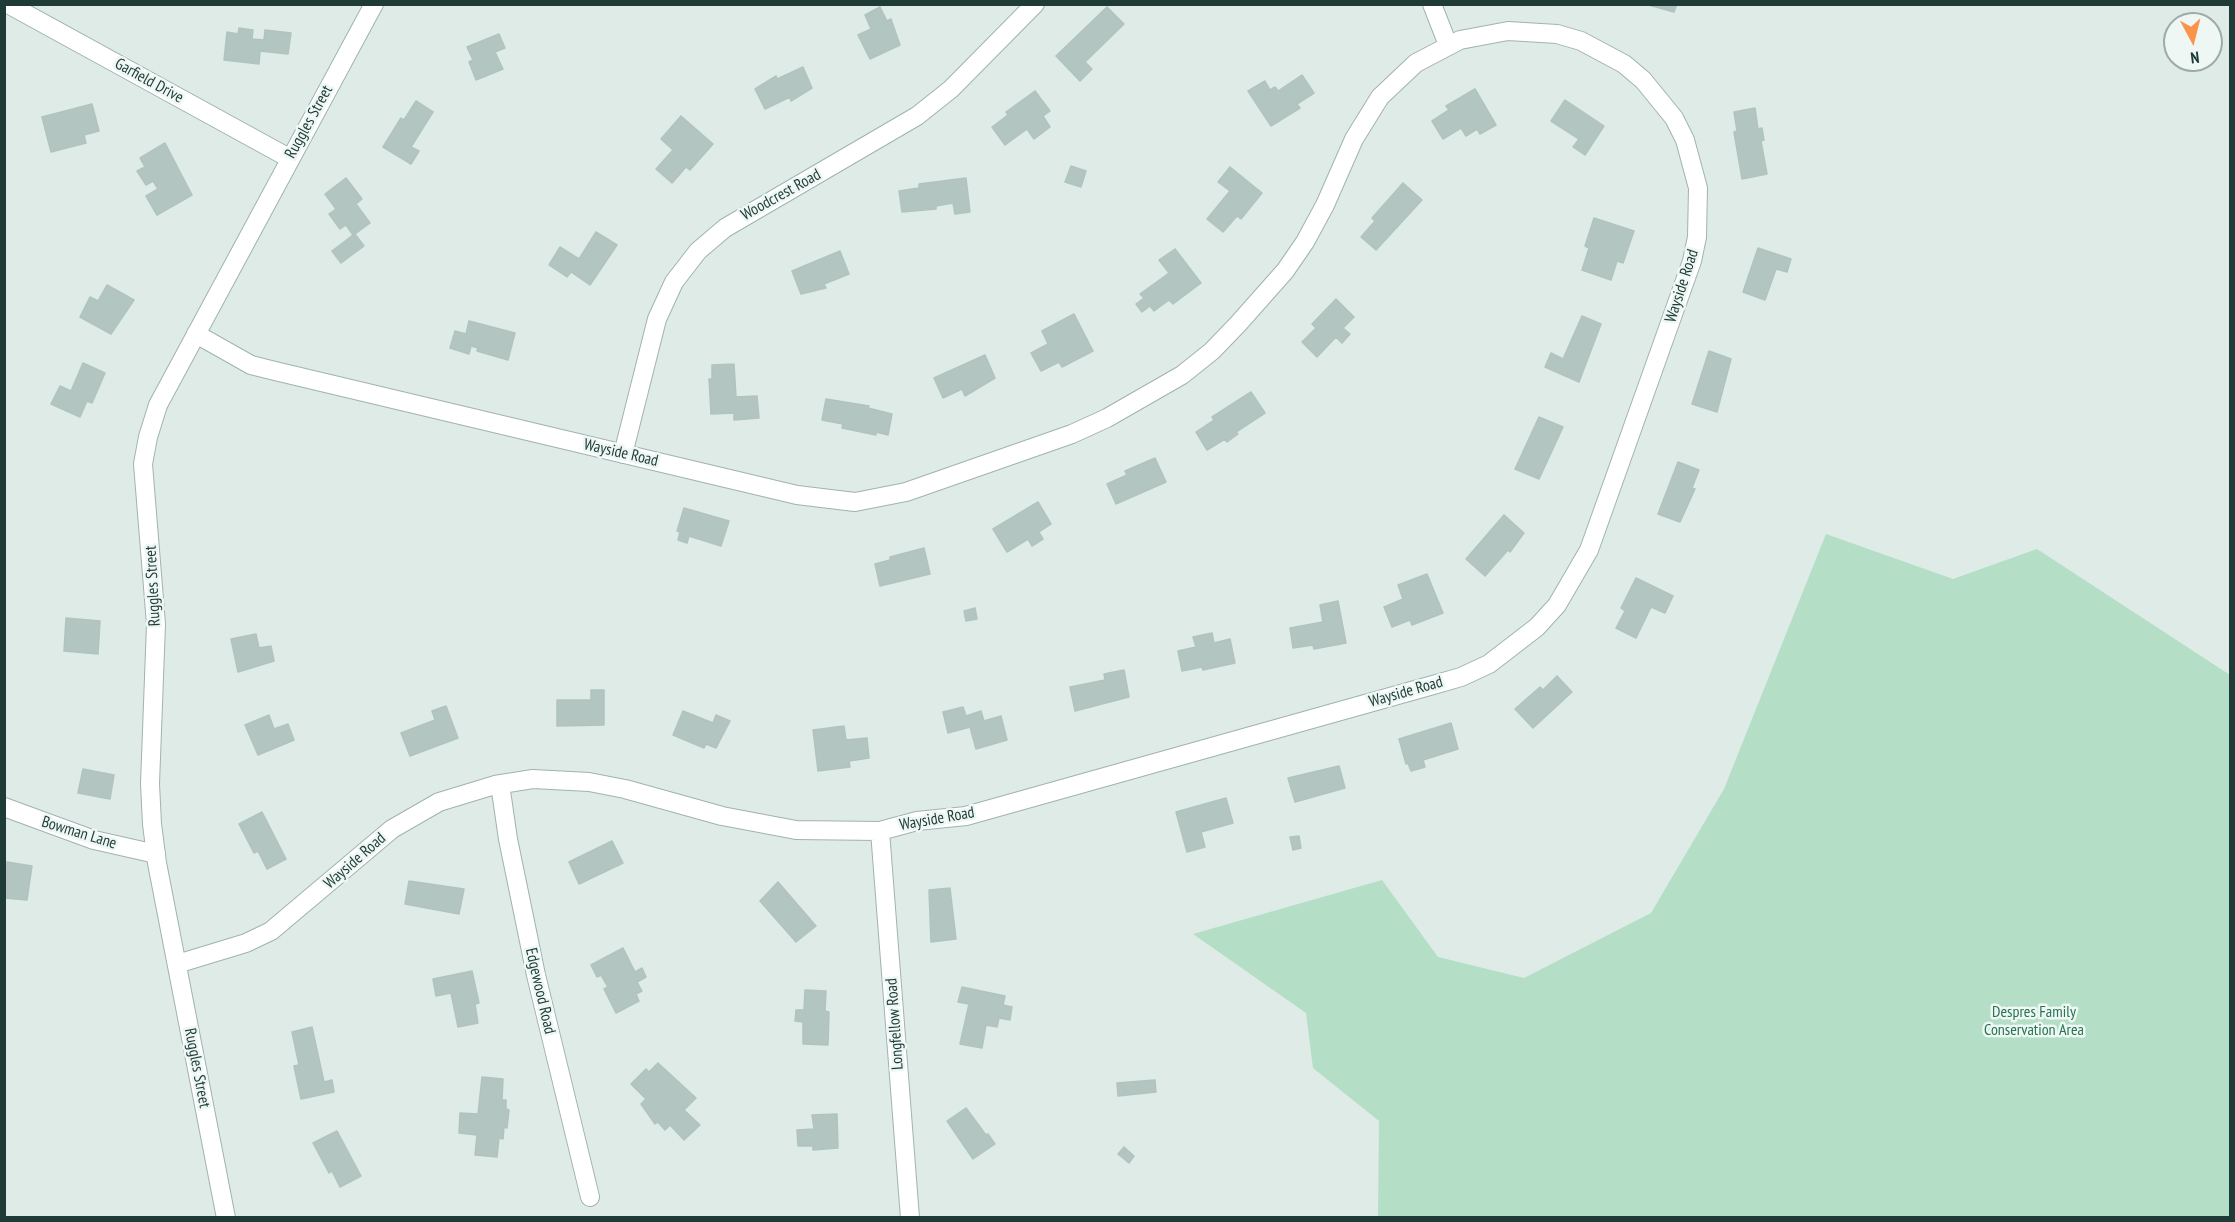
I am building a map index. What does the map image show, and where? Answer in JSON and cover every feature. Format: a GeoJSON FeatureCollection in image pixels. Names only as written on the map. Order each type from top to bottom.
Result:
{"type":"FeatureCollection","features":[{"type":"Feature","properties":{"kind":"street","name":"Garfield Drive"},"geometry":{"type":"LineString","coordinates":[[8,4],[289,158]]}},
{"type":"Feature","properties":{"kind":"street","name":"Ruggles Street"},"geometry":{"type":"LineString","coordinates":[[226,1218],[156,854],[150,784],[156,624],[143,464],[148,437],[158,405],[289,158],[374,4]]}},
{"type":"Feature","properties":{"kind":"street","name":"Woodcrest Road"},"geometry":{"type":"LineString","coordinates":[[623,454],[657,319],[674,282],[698,251],[725,228],[889,134],[926,110],[951,89],[1035,4]]}},
{"type":"Feature","properties":{"kind":"street"},"geometry":{"type":"LineString","coordinates":[[1432,4],[1448,45]]}},
{"type":"Feature","properties":{"kind":"street","name":"Wayside Road"},"geometry":{"type":"LineString","coordinates":[[177,964],[246,943],[272,931],[392,829],[439,802],[500,784],[533,778],[589,782],[625,789],[722,816],[784,828],[880,831],[917,821],[966,816],[1461,677],[1489,664],[1537,627],[1557,605],[1589,550],[1692,261],[1699,212],[1693,164],[1685,140],[1660,98],[1643,80],[1603,51],[1557,34],[1533,31],[1484,34],[1448,45],[1416,63],[1380,96],[1365,117],[1305,242],[1263,298],[1212,351],[1182,375],[1107,418],[1054,441],[906,492],[855,502],[797,495],[267,369],[252,365],[196,334]]}},
{"type":"Feature","properties":{"kind":"street","name":"Edgewood Road"},"geometry":{"type":"LineString","coordinates":[[500,784],[508,839],[536,975],[590,1197]]}},
{"type":"Feature","properties":{"kind":"street","name":"Bowman Lane"},"geometry":{"type":"LineString","coordinates":[[4,807],[94,840],[156,854]]}},
{"type":"Feature","properties":{"kind":"street","name":"Longfellow Road"},"geometry":{"type":"LineString","coordinates":[[880,831],[910,1218]]}},
{"type":"Feature","properties":{"kind":"green space","name":"Despres Family Conservation Area"},"geometry":{"type":"Polygon","coordinates":[[[1826,534],[1953,579],[2037,549],[2230,675],[2230,1217],[1378,1217],[1379,1121],[1313,1068],[1306,1013],[1193,934],[1382,880],[1438,957],[1524,978],[1651,913],[1724,789],[1826,534]]]}},
{"type":"Feature","properties":{"kind":"building"},"geometry":{"type":"Polygon","coordinates":[[[1645,4],[1677,4],[1674,12],[1645,4]]]}},
{"type":"Feature","properties":{"kind":"building"},"geometry":{"type":"Polygon","coordinates":[[[880,7],[887,21],[891,19],[900,45],[870,59],[858,35],[871,29],[865,15],[880,7]]]}},
{"type":"Feature","properties":{"kind":"building"},"geometry":{"type":"Polygon","coordinates":[[[1107,7],[1124,24],[1085,62],[1092,69],[1080,81],[1056,56],[1107,7]]]}},
{"type":"Feature","properties":{"kind":"building"},"geometry":{"type":"Polygon","coordinates":[[[239,28],[253,30],[252,39],[264,40],[265,30],[291,33],[288,54],[260,51],[259,64],[224,60],[227,32],[238,34],[239,28]]]}},
{"type":"Feature","properties":{"kind":"building"},"geometry":{"type":"Polygon","coordinates":[[[499,34],[505,48],[495,52],[503,69],[476,80],[469,62],[473,60],[467,47],[499,34]]]}},
{"type":"Feature","properties":{"kind":"building"},"geometry":{"type":"Polygon","coordinates":[[[803,67],[812,88],[791,101],[790,97],[765,109],[755,89],[776,76],[777,79],[803,67]]]}},
{"type":"Feature","properties":{"kind":"building"},"geometry":{"type":"Polygon","coordinates":[[[1302,75],[1314,93],[1297,104],[1300,108],[1271,126],[1248,91],[1265,81],[1270,90],[1275,87],[1278,91],[1302,75]]]}},
{"type":"Feature","properties":{"kind":"building"},"geometry":{"type":"Polygon","coordinates":[[[1475,89],[1496,125],[1480,134],[1477,129],[1466,136],[1461,128],[1443,139],[1432,121],[1449,110],[1446,106],[1475,89]]]}},
{"type":"Feature","properties":{"kind":"building"},"geometry":{"type":"Polygon","coordinates":[[[1035,91],[1050,111],[1043,116],[1050,127],[1034,139],[1027,129],[1005,145],[992,127],[1008,115],[1006,112],[1035,91]]]}},
{"type":"Feature","properties":{"kind":"building"},"geometry":{"type":"Polygon","coordinates":[[[1565,100],[1604,126],[1585,155],[1573,147],[1579,139],[1551,121],[1565,100]]]}},
{"type":"Feature","properties":{"kind":"building"},"geometry":{"type":"Polygon","coordinates":[[[416,101],[433,112],[411,147],[419,151],[411,164],[383,147],[401,118],[404,120],[416,101]]]}},
{"type":"Feature","properties":{"kind":"building"},"geometry":{"type":"Polygon","coordinates":[[[92,104],[99,131],[84,135],[86,143],[51,152],[42,117],[92,104]]]}},
{"type":"Feature","properties":{"kind":"building"},"geometry":{"type":"Polygon","coordinates":[[[1755,108],[1758,129],[1762,128],[1764,140],[1761,141],[1767,174],[1742,179],[1734,132],[1737,131],[1734,112],[1755,108]]]}},
{"type":"Feature","properties":{"kind":"building"},"geometry":{"type":"Polygon","coordinates":[[[681,116],[713,144],[690,170],[686,167],[672,183],[656,169],[673,150],[661,139],[681,116]]]}},
{"type":"Feature","properties":{"kind":"building"},"geometry":{"type":"Polygon","coordinates":[[[165,143],[192,195],[157,215],[146,196],[158,189],[153,181],[146,185],[137,171],[145,167],[140,158],[165,143]]]}},
{"type":"Feature","properties":{"kind":"building"},"geometry":{"type":"Polygon","coordinates":[[[1071,166],[1086,171],[1081,187],[1065,182],[1071,166]]]}},
{"type":"Feature","properties":{"kind":"building"},"geometry":{"type":"Polygon","coordinates":[[[1230,167],[1262,193],[1241,219],[1237,216],[1223,232],[1207,219],[1230,191],[1218,182],[1230,167]]]}},
{"type":"Feature","properties":{"kind":"building"},"geometry":{"type":"Polygon","coordinates":[[[346,178],[362,199],[356,204],[370,223],[355,234],[364,246],[341,263],[332,251],[353,235],[346,225],[340,229],[329,214],[336,209],[325,194],[346,178]]]}},
{"type":"Feature","properties":{"kind":"building"},"geometry":{"type":"Polygon","coordinates":[[[966,178],[970,212],[955,214],[953,203],[936,206],[936,209],[902,212],[899,191],[919,188],[919,184],[966,178]]]}},
{"type":"Feature","properties":{"kind":"building"},"geometry":{"type":"Polygon","coordinates":[[[1403,183],[1422,200],[1376,250],[1361,237],[1375,221],[1372,218],[1403,183]]]}},
{"type":"Feature","properties":{"kind":"building"},"geometry":{"type":"Polygon","coordinates":[[[1594,218],[1634,231],[1623,263],[1617,261],[1611,280],[1582,270],[1589,248],[1585,246],[1594,218]]]}},
{"type":"Feature","properties":{"kind":"building"},"geometry":{"type":"Polygon","coordinates":[[[596,232],[617,245],[590,285],[571,272],[567,277],[549,265],[560,247],[579,259],[596,232]]]}},
{"type":"Feature","properties":{"kind":"building"},"geometry":{"type":"Polygon","coordinates":[[[1758,248],[1791,259],[1787,272],[1776,269],[1765,300],[1743,292],[1758,248]]]}},
{"type":"Feature","properties":{"kind":"building"},"geometry":{"type":"Polygon","coordinates":[[[1175,249],[1201,283],[1173,304],[1169,300],[1154,311],[1150,306],[1142,312],[1136,304],[1144,298],[1140,294],[1169,273],[1159,260],[1175,249]]]}},
{"type":"Feature","properties":{"kind":"building"},"geometry":{"type":"Polygon","coordinates":[[[840,251],[849,274],[824,284],[826,288],[801,294],[792,271],[840,251]]]}},
{"type":"Feature","properties":{"kind":"building"},"geometry":{"type":"Polygon","coordinates":[[[107,285],[134,300],[111,334],[80,317],[90,297],[98,301],[107,285]]]}},
{"type":"Feature","properties":{"kind":"building"},"geometry":{"type":"Polygon","coordinates":[[[1336,299],[1354,317],[1343,328],[1350,334],[1342,343],[1336,337],[1317,357],[1302,342],[1316,328],[1312,324],[1336,299]]]}},
{"type":"Feature","properties":{"kind":"building"},"geometry":{"type":"Polygon","coordinates":[[[1074,314],[1093,351],[1062,367],[1059,362],[1041,371],[1031,353],[1048,344],[1042,331],[1074,314]]]}},
{"type":"Feature","properties":{"kind":"building"},"geometry":{"type":"Polygon","coordinates":[[[1582,316],[1601,324],[1579,382],[1545,367],[1551,353],[1563,359],[1582,316]]]}},
{"type":"Feature","properties":{"kind":"building"},"geometry":{"type":"Polygon","coordinates":[[[469,321],[515,333],[508,360],[477,351],[478,348],[471,346],[469,354],[450,348],[455,331],[466,334],[469,321]]]}},
{"type":"Feature","properties":{"kind":"building"},"geometry":{"type":"Polygon","coordinates":[[[1709,351],[1731,359],[1717,412],[1692,404],[1709,351]]]}},
{"type":"Feature","properties":{"kind":"building"},"geometry":{"type":"Polygon","coordinates":[[[985,355],[995,378],[965,396],[962,389],[943,398],[934,378],[985,355]]]}},
{"type":"Feature","properties":{"kind":"building"},"geometry":{"type":"Polygon","coordinates":[[[83,363],[105,373],[92,403],[87,401],[80,417],[51,404],[60,386],[71,391],[83,363]]]}},
{"type":"Feature","properties":{"kind":"building"},"geometry":{"type":"Polygon","coordinates":[[[734,364],[736,397],[757,396],[759,418],[734,420],[734,413],[711,414],[709,379],[712,379],[712,365],[734,364]]]}},
{"type":"Feature","properties":{"kind":"building"},"geometry":{"type":"Polygon","coordinates":[[[1251,392],[1265,413],[1236,432],[1238,434],[1227,442],[1225,439],[1207,450],[1196,432],[1214,420],[1212,417],[1251,392]]]}},
{"type":"Feature","properties":{"kind":"building"},"geometry":{"type":"Polygon","coordinates":[[[826,399],[869,406],[868,408],[892,414],[888,435],[876,432],[876,435],[842,428],[843,424],[822,420],[826,399]]]}},
{"type":"Feature","properties":{"kind":"building"},"geometry":{"type":"Polygon","coordinates":[[[1539,417],[1563,427],[1539,479],[1515,469],[1539,417]]]}},
{"type":"Feature","properties":{"kind":"building"},"geometry":{"type":"Polygon","coordinates":[[[1155,458],[1166,482],[1116,504],[1107,484],[1127,475],[1125,471],[1155,458]]]}},
{"type":"Feature","properties":{"kind":"building"},"geometry":{"type":"Polygon","coordinates":[[[1678,462],[1699,470],[1692,488],[1695,489],[1680,522],[1658,514],[1678,462]]]}},
{"type":"Feature","properties":{"kind":"building"},"geometry":{"type":"Polygon","coordinates":[[[1038,502],[1051,524],[1039,532],[1043,539],[1032,546],[1028,539],[1007,552],[993,529],[1038,502]]]}},
{"type":"Feature","properties":{"kind":"building"},"geometry":{"type":"Polygon","coordinates":[[[684,508],[729,521],[721,546],[689,536],[687,543],[678,540],[680,532],[677,531],[684,508]]]}},
{"type":"Feature","properties":{"kind":"building"},"geometry":{"type":"Polygon","coordinates":[[[1504,515],[1524,533],[1510,552],[1508,550],[1485,576],[1466,559],[1504,515]]]}},
{"type":"Feature","properties":{"kind":"building"},"geometry":{"type":"Polygon","coordinates":[[[924,548],[930,574],[880,586],[875,564],[890,560],[890,557],[924,548]]]}},
{"type":"Feature","properties":{"kind":"building"},"geometry":{"type":"Polygon","coordinates":[[[1427,574],[1443,613],[1412,625],[1410,620],[1392,627],[1384,607],[1403,599],[1398,585],[1427,574]]]}},
{"type":"Feature","properties":{"kind":"building"},"geometry":{"type":"Polygon","coordinates":[[[1636,578],[1673,596],[1665,613],[1651,607],[1636,638],[1616,628],[1625,611],[1621,608],[1636,578]]]}},
{"type":"Feature","properties":{"kind":"building"},"geometry":{"type":"Polygon","coordinates":[[[1338,601],[1346,643],[1314,649],[1313,645],[1293,648],[1290,628],[1323,622],[1320,605],[1338,601]]]}},
{"type":"Feature","properties":{"kind":"building"},"geometry":{"type":"Polygon","coordinates":[[[975,608],[977,619],[966,621],[964,611],[975,608]]]}},
{"type":"Feature","properties":{"kind":"building"},"geometry":{"type":"Polygon","coordinates":[[[66,618],[100,621],[98,654],[64,651],[66,618]]]}},
{"type":"Feature","properties":{"kind":"building"},"geometry":{"type":"Polygon","coordinates":[[[1212,633],[1214,643],[1230,639],[1235,663],[1203,670],[1202,667],[1182,671],[1178,651],[1196,647],[1193,637],[1212,633]]]}},
{"type":"Feature","properties":{"kind":"building"},"geometry":{"type":"Polygon","coordinates":[[[256,634],[259,648],[271,646],[274,661],[238,672],[231,639],[256,634]]]}},
{"type":"Feature","properties":{"kind":"building"},"geometry":{"type":"Polygon","coordinates":[[[1124,670],[1129,697],[1075,711],[1070,687],[1105,680],[1104,674],[1124,670]]]}},
{"type":"Feature","properties":{"kind":"building"},"geometry":{"type":"Polygon","coordinates":[[[1557,676],[1572,692],[1533,728],[1515,709],[1540,687],[1543,690],[1557,676]]]}},
{"type":"Feature","properties":{"kind":"building"},"geometry":{"type":"Polygon","coordinates":[[[591,690],[604,690],[604,725],[557,726],[557,700],[591,700],[591,690]]]}},
{"type":"Feature","properties":{"kind":"building"},"geometry":{"type":"Polygon","coordinates":[[[446,706],[458,738],[410,756],[401,733],[435,720],[432,711],[446,706]]]}},
{"type":"Feature","properties":{"kind":"building"},"geometry":{"type":"Polygon","coordinates":[[[963,707],[966,716],[981,711],[984,721],[1001,716],[1007,740],[976,749],[970,727],[948,733],[943,712],[963,707]]]}},
{"type":"Feature","properties":{"kind":"building"},"geometry":{"type":"Polygon","coordinates":[[[683,711],[713,723],[716,715],[730,721],[716,748],[706,744],[704,748],[673,735],[683,711]]]}},
{"type":"Feature","properties":{"kind":"building"},"geometry":{"type":"Polygon","coordinates":[[[269,715],[274,729],[288,724],[294,740],[258,755],[245,725],[269,715]]]}},
{"type":"Feature","properties":{"kind":"building"},"geometry":{"type":"Polygon","coordinates":[[[1451,723],[1458,749],[1423,760],[1425,767],[1411,771],[1408,763],[1406,764],[1399,739],[1451,723]]]}},
{"type":"Feature","properties":{"kind":"building"},"geometry":{"type":"Polygon","coordinates":[[[844,726],[846,740],[867,738],[869,758],[849,761],[850,767],[818,771],[813,730],[844,726]]]}},
{"type":"Feature","properties":{"kind":"building"},"geometry":{"type":"Polygon","coordinates":[[[1339,766],[1345,788],[1295,802],[1288,778],[1339,766]]]}},
{"type":"Feature","properties":{"kind":"building"},"geometry":{"type":"Polygon","coordinates":[[[83,769],[114,775],[110,799],[78,793],[83,769]]]}},
{"type":"Feature","properties":{"kind":"building"},"geometry":{"type":"Polygon","coordinates":[[[1226,798],[1233,823],[1201,832],[1205,847],[1187,852],[1176,812],[1226,798]]]}},
{"type":"Feature","properties":{"kind":"building"},"geometry":{"type":"Polygon","coordinates":[[[262,812],[286,859],[267,869],[258,851],[254,853],[239,824],[262,812]]]}},
{"type":"Feature","properties":{"kind":"building"},"geometry":{"type":"Polygon","coordinates":[[[1299,836],[1301,848],[1293,850],[1290,837],[1299,836]]]}},
{"type":"Feature","properties":{"kind":"building"},"geometry":{"type":"Polygon","coordinates":[[[612,841],[623,863],[579,884],[569,862],[612,841]]]}},
{"type":"Feature","properties":{"kind":"building"},"geometry":{"type":"Polygon","coordinates":[[[7,862],[32,866],[27,900],[4,898],[7,862]]]}},
{"type":"Feature","properties":{"kind":"building"},"geometry":{"type":"Polygon","coordinates":[[[409,881],[464,889],[459,914],[405,904],[409,881]]]}},
{"type":"Feature","properties":{"kind":"building"},"geometry":{"type":"Polygon","coordinates":[[[778,882],[816,926],[796,942],[760,901],[778,882]]]}},
{"type":"Feature","properties":{"kind":"building"},"geometry":{"type":"Polygon","coordinates":[[[950,888],[956,939],[931,942],[929,890],[950,888]]]}},
{"type":"Feature","properties":{"kind":"building"},"geometry":{"type":"Polygon","coordinates":[[[623,948],[635,972],[642,968],[646,977],[637,982],[642,991],[636,994],[639,1001],[616,1013],[604,989],[608,987],[601,975],[597,977],[591,965],[623,948]]]}},
{"type":"Feature","properties":{"kind":"building"},"geometry":{"type":"Polygon","coordinates":[[[472,971],[479,1003],[475,1004],[478,1023],[458,1027],[451,993],[436,996],[433,979],[472,971]]]}},
{"type":"Feature","properties":{"kind":"building"},"geometry":{"type":"Polygon","coordinates":[[[962,987],[1005,996],[1003,1005],[1012,1007],[1010,1020],[999,1018],[997,1027],[986,1025],[982,1048],[960,1044],[969,1004],[958,1002],[962,987]]]}},
{"type":"Feature","properties":{"kind":"building"},"geometry":{"type":"Polygon","coordinates":[[[805,990],[826,991],[825,1011],[829,1012],[828,1045],[803,1044],[803,1022],[795,1021],[796,1010],[804,1010],[805,990]]]}},
{"type":"Feature","properties":{"kind":"building"},"geometry":{"type":"Polygon","coordinates":[[[312,1027],[324,1082],[332,1080],[334,1092],[301,1099],[294,1066],[299,1065],[292,1032],[312,1027]]]}},
{"type":"Feature","properties":{"kind":"building"},"geometry":{"type":"Polygon","coordinates":[[[658,1063],[696,1098],[684,1110],[700,1125],[684,1140],[670,1125],[665,1130],[658,1122],[655,1124],[641,1104],[646,1099],[631,1084],[646,1069],[649,1072],[658,1063]]]}},
{"type":"Feature","properties":{"kind":"building"},"geometry":{"type":"Polygon","coordinates":[[[482,1077],[503,1079],[502,1100],[506,1100],[506,1109],[509,1110],[507,1128],[504,1127],[503,1139],[499,1138],[497,1157],[475,1155],[477,1135],[459,1133],[460,1113],[478,1114],[482,1077]]]}},
{"type":"Feature","properties":{"kind":"building"},"geometry":{"type":"Polygon","coordinates":[[[1155,1080],[1156,1092],[1118,1096],[1117,1083],[1155,1080]]]}},
{"type":"Feature","properties":{"kind":"building"},"geometry":{"type":"Polygon","coordinates":[[[966,1108],[995,1144],[973,1159],[947,1121],[966,1108]]]}},
{"type":"Feature","properties":{"kind":"building"},"geometry":{"type":"Polygon","coordinates":[[[837,1114],[838,1148],[813,1150],[813,1146],[798,1146],[797,1130],[814,1129],[812,1115],[837,1114]]]}},
{"type":"Feature","properties":{"kind":"building"},"geometry":{"type":"Polygon","coordinates":[[[337,1131],[361,1176],[340,1187],[332,1171],[329,1173],[313,1143],[337,1131]]]}},
{"type":"Feature","properties":{"kind":"building"},"geometry":{"type":"Polygon","coordinates":[[[1124,1147],[1134,1156],[1129,1163],[1118,1154],[1124,1147]]]}}]}
